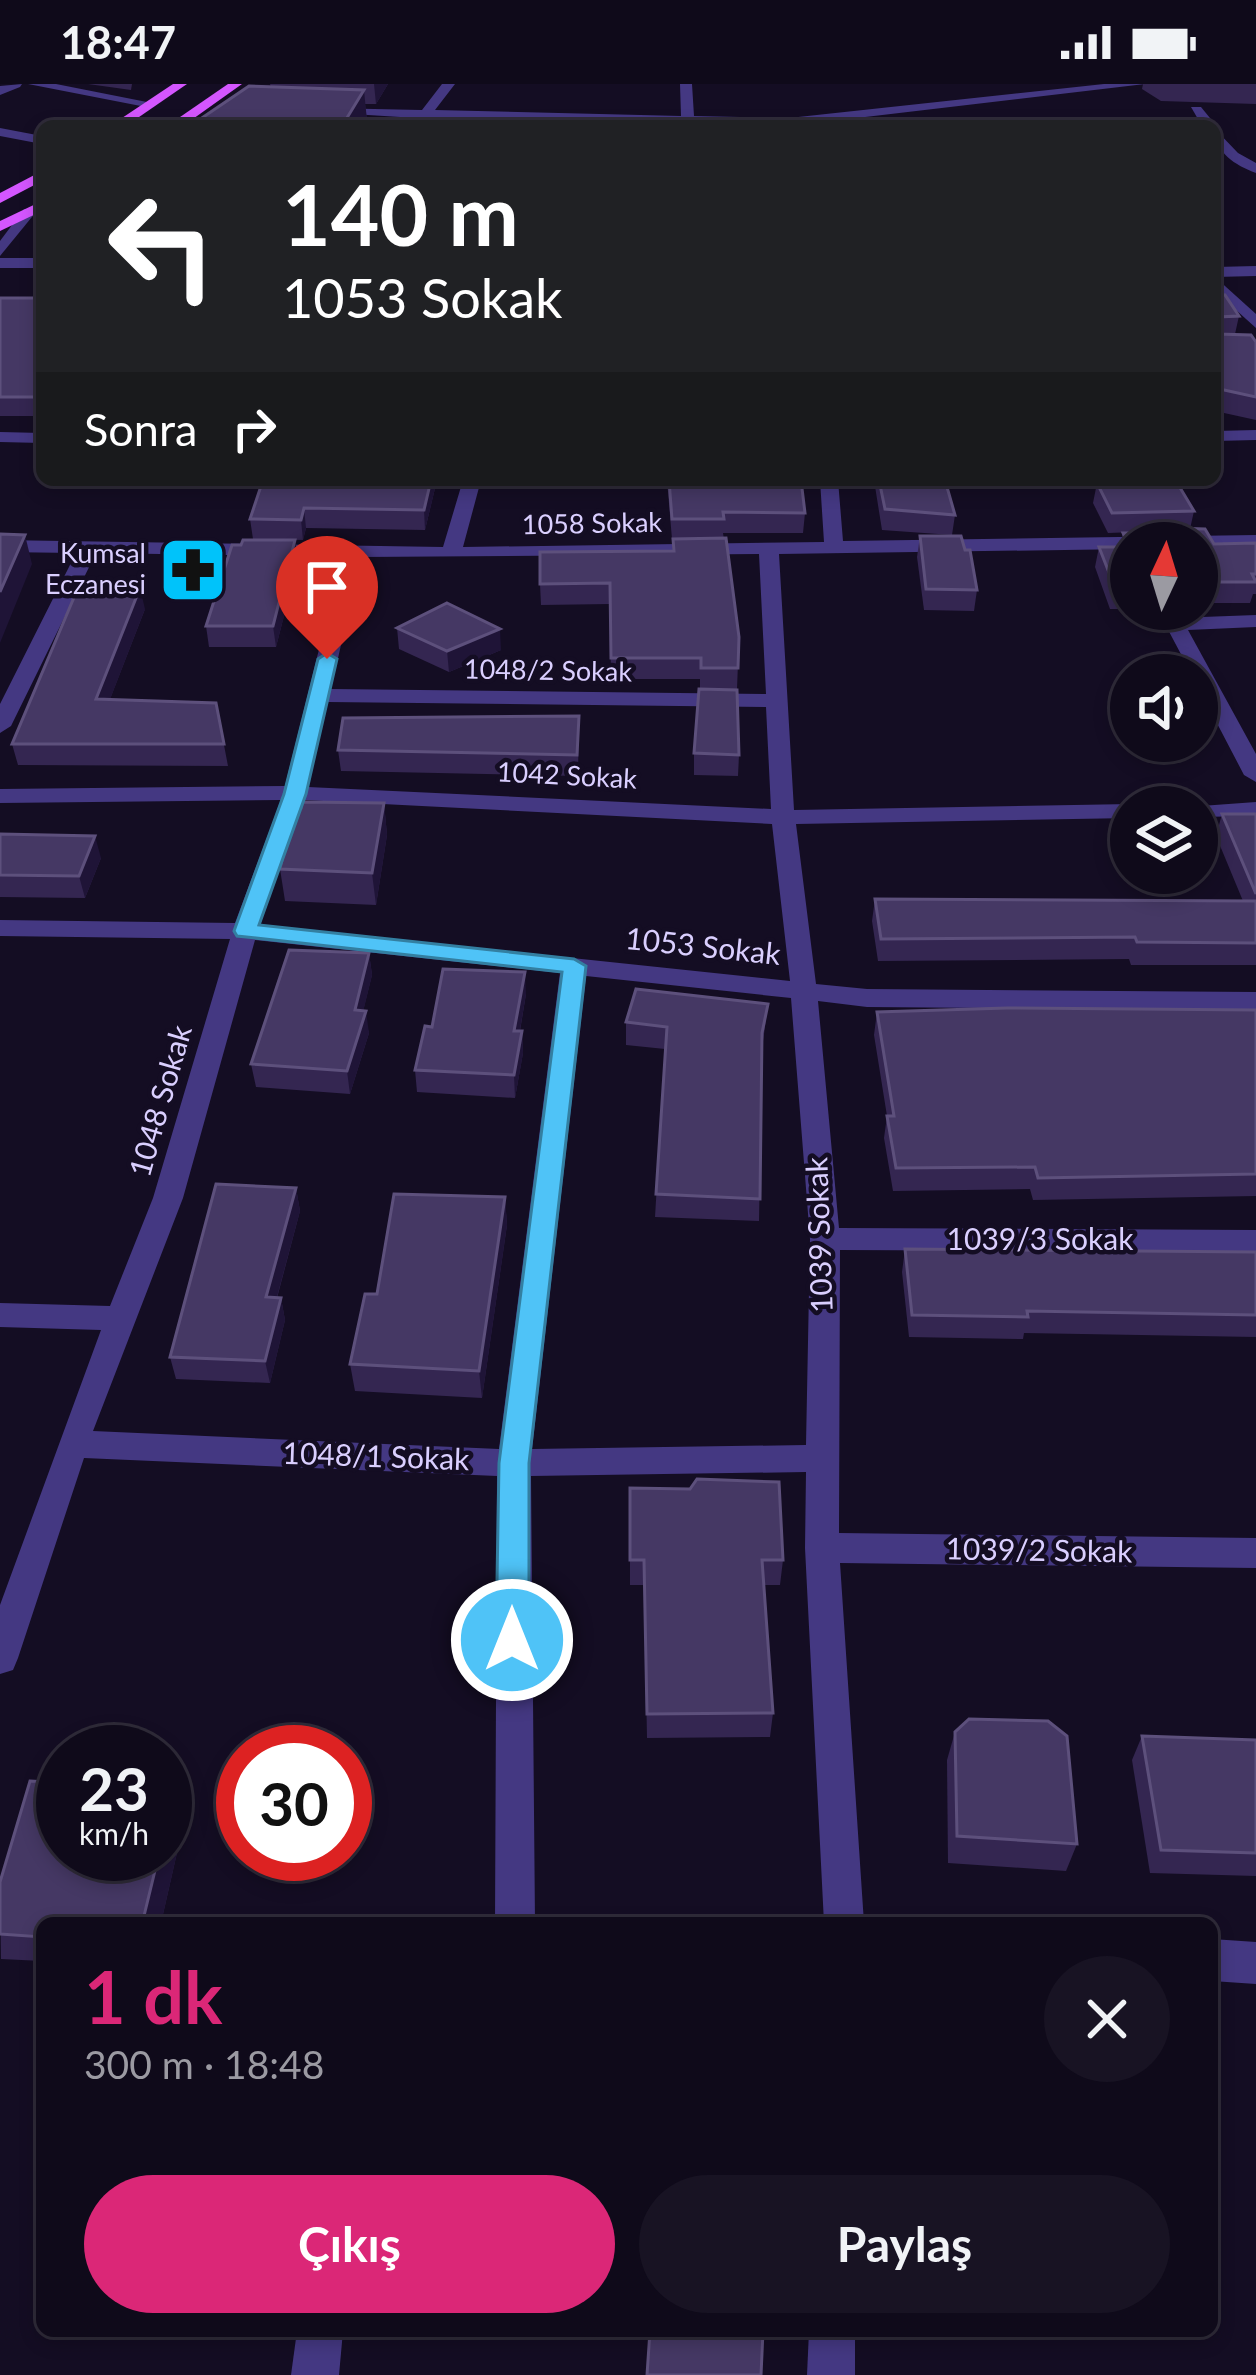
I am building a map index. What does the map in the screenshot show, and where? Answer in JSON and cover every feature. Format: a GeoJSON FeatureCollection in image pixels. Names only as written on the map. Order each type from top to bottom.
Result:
{"type":"FeatureCollection","features":[{"type":"Feature","properties":{"kind":"main road"},"geometry":{"type":"LineString","coordinates":[[126,120],[182,84]]}},
{"type":"Feature","properties":{"kind":"main road"},"geometry":{"type":"LineString","coordinates":[[183,120],[236,84]]}},
{"type":"Feature","properties":{"kind":"main road"},"geometry":{"type":"LineString","coordinates":[[2,196],[36,178]]}},
{"type":"Feature","properties":{"kind":"main road"},"geometry":{"type":"LineString","coordinates":[[0,227],[35,208]]}},
{"type":"Feature","properties":{"kind":"street"},"geometry":{"type":"LineString","coordinates":[[0,91],[16,84]]}},
{"type":"Feature","properties":{"kind":"street"},"geometry":{"type":"LineString","coordinates":[[34,84],[151,104]]}},
{"type":"Feature","properties":{"kind":"street"},"geometry":{"type":"LineString","coordinates":[[310,112],[420,120],[449,84]]}},
{"type":"Feature","properties":{"kind":"street"},"geometry":{"type":"LineString","coordinates":[[686,84],[688,120]]}},
{"type":"Feature","properties":{"kind":"street"},"geometry":{"type":"LineString","coordinates":[[837,120],[1018,105],[1076,88],[1139,84]]}},
{"type":"Feature","properties":{"kind":"street"},"geometry":{"type":"LineString","coordinates":[[200,109],[219,110]]}},
{"type":"Feature","properties":{"kind":"street"},"geometry":{"type":"LineString","coordinates":[[1196,110],[1204,120]]}},
{"type":"Feature","properties":{"kind":"street"},"geometry":{"type":"LineString","coordinates":[[0,132],[36,139]]}},
{"type":"Feature","properties":{"kind":"street"},"geometry":{"type":"LineString","coordinates":[[1221,141],[1233,156],[1256,170]]}},
{"type":"Feature","properties":{"kind":"street"},"geometry":{"type":"LineString","coordinates":[[0,250],[35,208]]}},
{"type":"Feature","properties":{"kind":"street"},"geometry":{"type":"LineString","coordinates":[[0,263],[36,262]]}},
{"type":"Feature","properties":{"kind":"street"},"geometry":{"type":"LineString","coordinates":[[1221,272],[1256,271]]}},
{"type":"Feature","properties":{"kind":"street"},"geometry":{"type":"LineString","coordinates":[[1221,288],[1256,322]]}},
{"type":"Feature","properties":{"kind":"street"},"geometry":{"type":"LineString","coordinates":[[1221,436],[1256,435]]}},
{"type":"Feature","properties":{"kind":"street"},"geometry":{"type":"LineString","coordinates":[[0,437],[36,438]]}},
{"type":"Feature","properties":{"kind":"street"},"geometry":{"type":"LineString","coordinates":[[451,553],[470,486]]}},
{"type":"Feature","properties":{"kind":"street"},"geometry":{"type":"LineString","coordinates":[[829,486],[834,547]]}},
{"type":"Feature","properties":{"kind":"street","name":"1058 Sokak"},"geometry":{"type":"LineString","coordinates":[[0,546],[451,553],[1256,541]]}},
{"type":"Feature","properties":{"kind":"street","name":"1039 Sokak"},"geometry":{"type":"LineString","coordinates":[[770,548],[783,817],[804,991],[825,1239],[822,1549],[844,1917]]}},
{"type":"Feature","properties":{"kind":"street"},"geometry":{"type":"LineString","coordinates":[[0,726],[88,549]]}},
{"type":"Feature","properties":{"kind":"street","name":"1048 Sokak"},"geometry":{"type":"LineString","coordinates":[[0,1658],[11,1596],[168,1198],[245,931],[295,794],[353,551]]}},
{"type":"Feature","properties":{"kind":"street"},"geometry":{"type":"LineString","coordinates":[[1256,621],[1175,624],[1256,776]]}},
{"type":"Feature","properties":{"kind":"street","name":"1048/2 Sokak"},"geometry":{"type":"LineString","coordinates":[[319,695],[777,700]]}},
{"type":"Feature","properties":{"kind":"street","name":"1042 Sokak"},"geometry":{"type":"LineString","coordinates":[[0,796],[295,794],[783,817],[1110,811]]}},
{"type":"Feature","properties":{"kind":"street"},"geometry":{"type":"LineString","coordinates":[[1218,810],[1256,809]]}},
{"type":"Feature","properties":{"kind":"street","name":"1053 Sokak"},"geometry":{"type":"LineString","coordinates":[[0,928],[245,931],[867,998],[1256,1001]]}},
{"type":"Feature","properties":{"kind":"street"},"geometry":{"type":"LineString","coordinates":[[515,1917],[514,1463],[574,966]]}},
{"type":"Feature","properties":{"kind":"street","name":"1039/3 Sokak"},"geometry":{"type":"LineString","coordinates":[[825,1239],[1256,1241]]}},
{"type":"Feature","properties":{"kind":"street"},"geometry":{"type":"LineString","coordinates":[[0,1315],[118,1318]]}},
{"type":"Feature","properties":{"kind":"street","name":"1048/1 Sokak"},"geometry":{"type":"LineString","coordinates":[[71,1444],[514,1463],[824,1458]]}},
{"type":"Feature","properties":{"kind":"street","name":"1039/2 Sokak"},"geometry":{"type":"LineString","coordinates":[[822,1549],[1256,1553]]}},
{"type":"Feature","properties":{"kind":"street"},"geometry":{"type":"LineString","coordinates":[[1218,1960],[1256,1963]]}},
{"type":"Feature","properties":{"kind":"street"},"geometry":{"type":"LineString","coordinates":[[315,2375],[319,2337]]}},
{"type":"Feature","properties":{"kind":"street"},"geometry":{"type":"LineString","coordinates":[[831,2375],[832,2337]]}},
{"type":"Feature","properties":{"kind":"building"},"geometry":{"type":"Polygon","coordinates":[[[249,86],[364,90],[346,120],[199,120],[249,86]]]}},
{"type":"Feature","properties":{"kind":"building"},"geometry":{"type":"Polygon","coordinates":[[[1221,295],[1225,295],[1239,316],[1221,317],[1221,295]]]}},
{"type":"Feature","properties":{"kind":"building"},"geometry":{"type":"Polygon","coordinates":[[[0,298],[36,298],[36,397],[0,397],[0,298]]]}},
{"type":"Feature","properties":{"kind":"building"},"geometry":{"type":"Polygon","coordinates":[[[1221,334],[1251,335],[1256,342],[1256,397],[1221,389],[1221,334]]]}},
{"type":"Feature","properties":{"kind":"building"},"geometry":{"type":"Polygon","coordinates":[[[261,486],[430,486],[424,510],[304,508],[301,520],[250,519],[261,486]]]}},
{"type":"Feature","properties":{"kind":"building"},"geometry":{"type":"Polygon","coordinates":[[[669,486],[802,486],[805,513],[723,512],[724,519],[672,519],[669,486]]]}},
{"type":"Feature","properties":{"kind":"building"},"geometry":{"type":"Polygon","coordinates":[[[880,486],[947,486],[955,515],[885,509],[880,486]]]}},
{"type":"Feature","properties":{"kind":"building"},"geometry":{"type":"Polygon","coordinates":[[[1098,486],[1179,486],[1194,511],[1112,513],[1098,486]]]}},
{"type":"Feature","properties":{"kind":"building"},"geometry":{"type":"Polygon","coordinates":[[[0,534],[25,535],[0,592],[0,534]]]}},
{"type":"Feature","properties":{"kind":"building"},"geometry":{"type":"Polygon","coordinates":[[[920,536],[961,536],[965,550],[970,550],[977,590],[926,589],[920,536]]]}},
{"type":"Feature","properties":{"kind":"building"},"geometry":{"type":"Polygon","coordinates":[[[726,538],[739,637],[738,668],[701,668],[701,658],[611,658],[610,583],[540,584],[540,552],[674,551],[673,539],[726,538]]]}},
{"type":"Feature","properties":{"kind":"building"},"geometry":{"type":"Polygon","coordinates":[[[243,540],[295,540],[273,626],[206,626],[232,545],[241,545],[243,540]]]}},
{"type":"Feature","properties":{"kind":"building"},"geometry":{"type":"Polygon","coordinates":[[[1256,543],[1256,574],[1252,574],[1256,582],[1218,582],[1218,544],[1256,543]]]}},
{"type":"Feature","properties":{"kind":"building"},"geometry":{"type":"Polygon","coordinates":[[[1099,547],[1110,547],[1110,575],[1099,547]]]}},
{"type":"Feature","properties":{"kind":"building"},"geometry":{"type":"Polygon","coordinates":[[[78,588],[140,588],[96,699],[216,703],[224,744],[12,744],[78,588]]]}},
{"type":"Feature","properties":{"kind":"building"},"geometry":{"type":"Polygon","coordinates":[[[447,603],[500,629],[447,651],[397,628],[447,603]]]}},
{"type":"Feature","properties":{"kind":"building"},"geometry":{"type":"Polygon","coordinates":[[[699,689],[737,690],[739,755],[694,753],[699,689]]]}},
{"type":"Feature","properties":{"kind":"building"},"geometry":{"type":"Polygon","coordinates":[[[579,716],[577,755],[338,750],[343,718],[579,716]]]}},
{"type":"Feature","properties":{"kind":"building"},"geometry":{"type":"Polygon","coordinates":[[[302,802],[384,803],[372,873],[280,869],[294,808],[301,808],[302,802]]]}},
{"type":"Feature","properties":{"kind":"building"},"geometry":{"type":"Polygon","coordinates":[[[1222,814],[1256,814],[1256,894],[1222,814]]]}},
{"type":"Feature","properties":{"kind":"building"},"geometry":{"type":"Polygon","coordinates":[[[0,834],[95,836],[79,876],[0,875],[0,834]]]}},
{"type":"Feature","properties":{"kind":"building"},"geometry":{"type":"Polygon","coordinates":[[[875,899],[1256,901],[1256,943],[1137,942],[1135,937],[881,939],[875,899]]]}},
{"type":"Feature","properties":{"kind":"building"},"geometry":{"type":"Polygon","coordinates":[[[289,950],[369,953],[355,1010],[366,1011],[347,1071],[251,1064],[289,950]]]}},
{"type":"Feature","properties":{"kind":"building"},"geometry":{"type":"Polygon","coordinates":[[[443,969],[525,972],[514,1031],[522,1031],[514,1075],[415,1070],[425,1026],[432,1027],[443,969]]]}},
{"type":"Feature","properties":{"kind":"building"},"geometry":{"type":"Polygon","coordinates":[[[636,989],[768,1004],[762,1033],[760,1199],[656,1194],[667,1027],[626,1022],[636,989]]]}},
{"type":"Feature","properties":{"kind":"building"},"geometry":{"type":"Polygon","coordinates":[[[1256,1010],[1256,1174],[1038,1178],[1035,1167],[896,1168],[887,1116],[894,1116],[877,1012],[1256,1010]]]}},
{"type":"Feature","properties":{"kind":"building"},"geometry":{"type":"Polygon","coordinates":[[[216,1184],[296,1188],[266,1297],[281,1298],[265,1361],[170,1357],[216,1184]]]}},
{"type":"Feature","properties":{"kind":"building"},"geometry":{"type":"Polygon","coordinates":[[[394,1194],[505,1197],[479,1371],[350,1364],[365,1294],[377,1294],[394,1194]]]}},
{"type":"Feature","properties":{"kind":"building"},"geometry":{"type":"Polygon","coordinates":[[[905,1249],[1256,1252],[1256,1315],[1027,1311],[1028,1317],[912,1315],[905,1249]]]}},
{"type":"Feature","properties":{"kind":"building"},"geometry":{"type":"Polygon","coordinates":[[[697,1479],[779,1482],[783,1560],[762,1560],[773,1713],[647,1714],[644,1560],[630,1560],[630,1488],[690,1489],[697,1479]]]}},
{"type":"Feature","properties":{"kind":"building"},"geometry":{"type":"Polygon","coordinates":[[[969,1719],[1048,1721],[1067,1736],[1077,1844],[957,1836],[955,1732],[969,1719]]]}},
{"type":"Feature","properties":{"kind":"building"},"geometry":{"type":"Polygon","coordinates":[[[1142,1736],[1256,1740],[1256,1853],[1161,1850],[1142,1736]]]}},
{"type":"Feature","properties":{"kind":"building"},"geometry":{"type":"Polygon","coordinates":[[[30,1781],[36,1781],[36,1881],[152,1881],[144,1917],[36,1917],[36,1937],[0,1934],[0,1882],[30,1781]]]}},
{"type":"Feature","properties":{"kind":"building"},"geometry":{"type":"Polygon","coordinates":[[[650,2337],[763,2337],[761,2375],[647,2375],[650,2337]]]}},
{"type":"Feature","properties":{"kind":"place","name":"Kumsal Eczanesi"},"geometry":{"type":"Point","coordinates":[193,570]}},
{"type":"Feature","properties":{"kind":"route"},"geometry":{"type":"LineString","coordinates":[[327,659],[295,794],[245,931],[574,966],[514,1463],[512,1640]]}}]}
